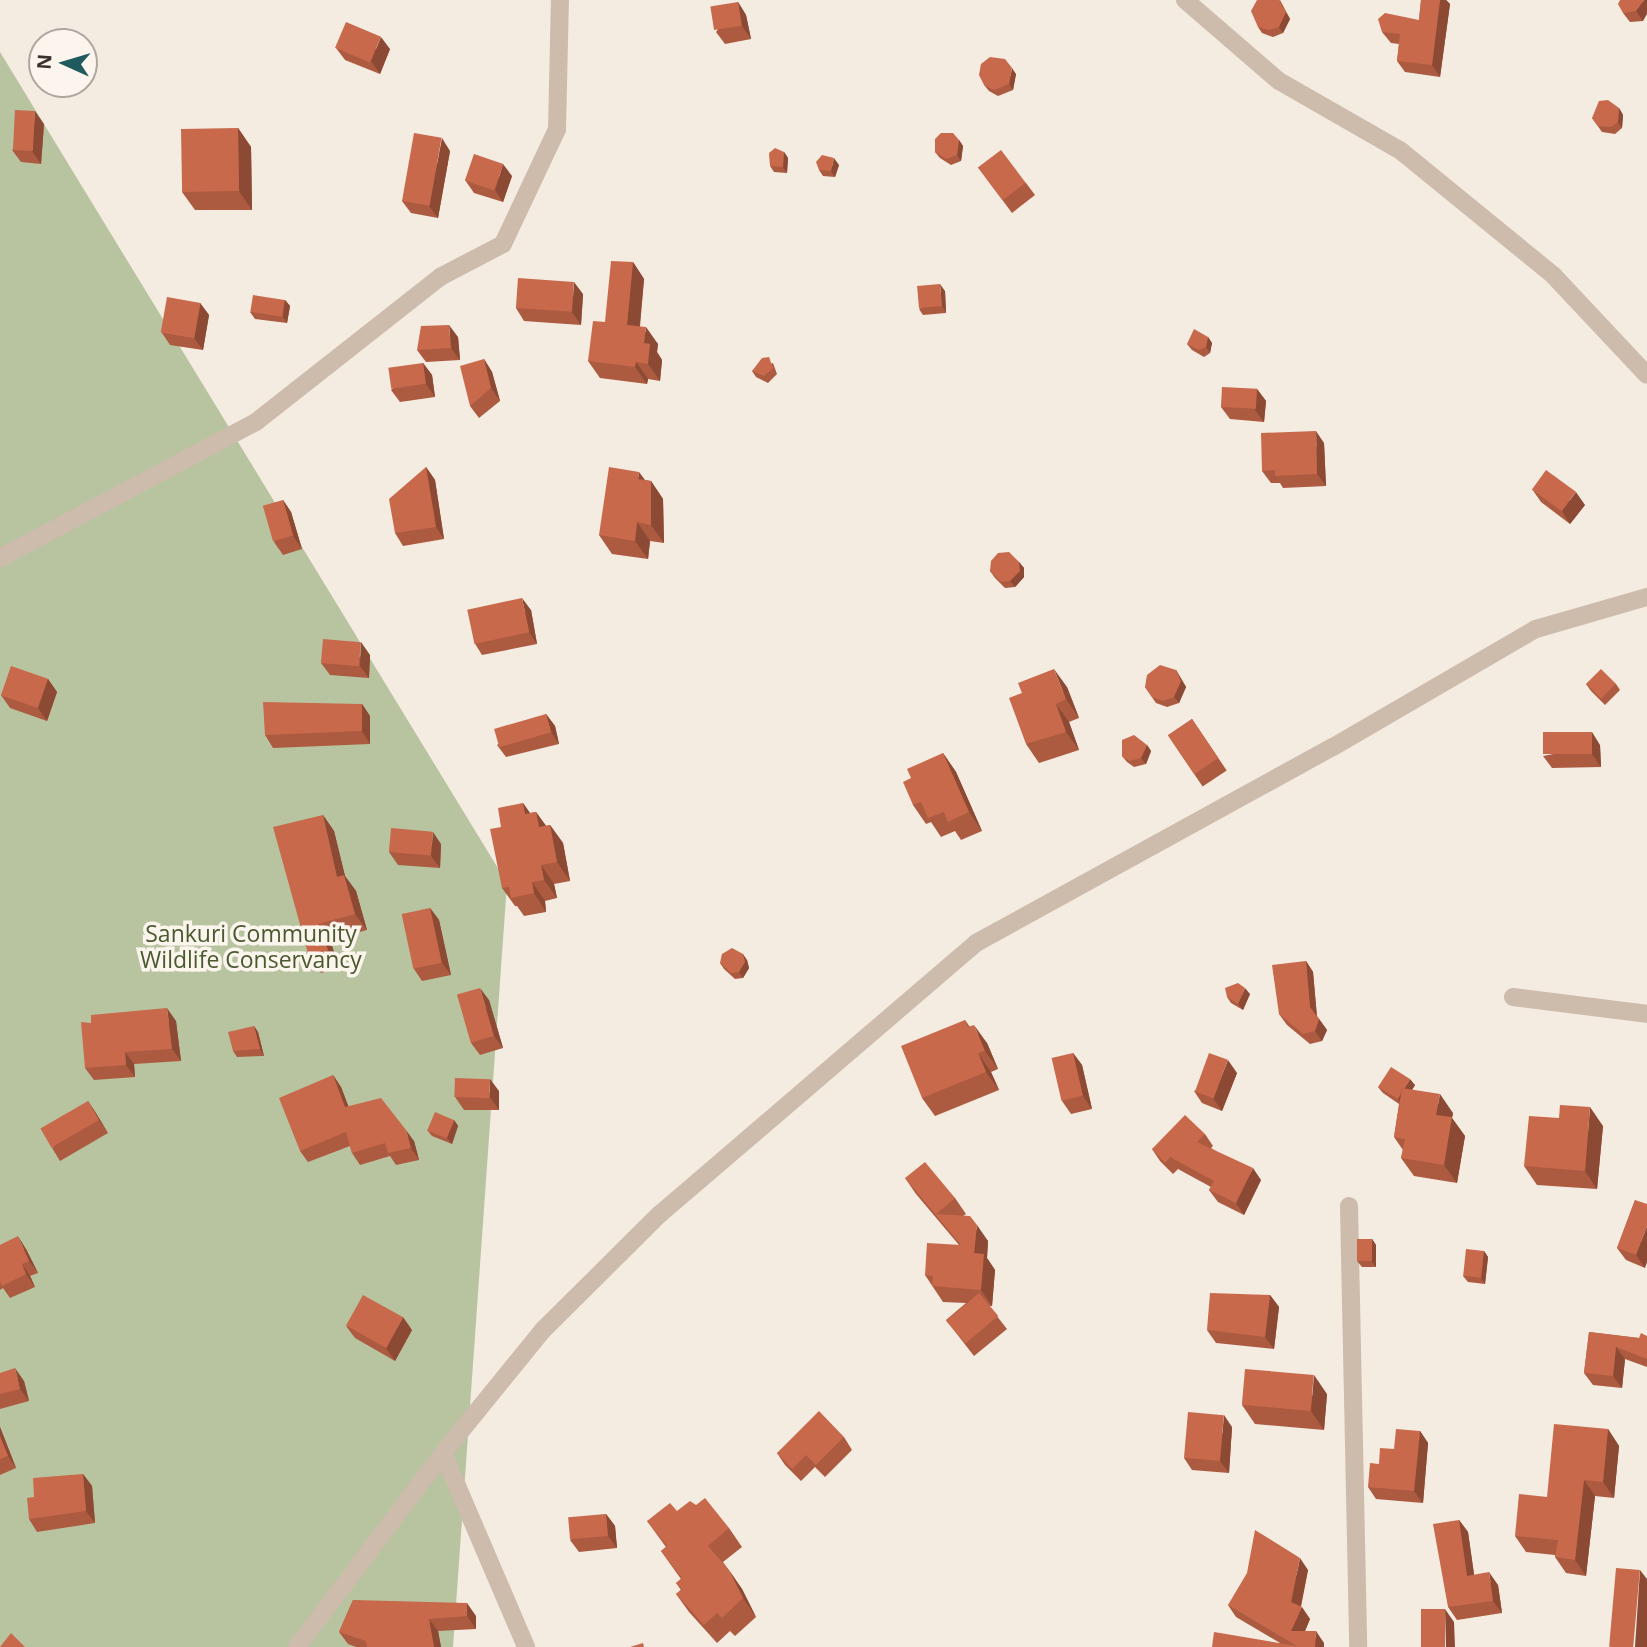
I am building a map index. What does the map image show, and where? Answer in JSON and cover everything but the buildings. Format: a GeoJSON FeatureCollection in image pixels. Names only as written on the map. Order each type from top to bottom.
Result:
{"type":"FeatureCollection","features":[{"type":"Feature","properties":{"kind":"street"},"geometry":{"type":"LineString","coordinates":[[0,558],[256,422],[440,277],[503,244],[558,129],[560,0]]}},
{"type":"Feature","properties":{"kind":"street"},"geometry":{"type":"LineString","coordinates":[[1185,0],[1279,81],[1401,151],[1553,275],[1647,375]]}},
{"type":"Feature","properties":{"kind":"street"},"geometry":{"type":"LineString","coordinates":[[298,1647],[443,1453],[543,1330],[660,1214],[976,943],[1334,747],[1536,628],[1647,597]]}},
{"type":"Feature","properties":{"kind":"street"},"geometry":{"type":"LineString","coordinates":[[1513,997],[1647,1014]]}},
{"type":"Feature","properties":{"kind":"street"},"geometry":{"type":"LineString","coordinates":[[1349,1206],[1358,1647]]}},
{"type":"Feature","properties":{"kind":"street"},"geometry":{"type":"LineString","coordinates":[[443,1453],[526,1647]]}},
{"type":"Feature","properties":{"kind":"green space","name":"Sankuri Community Wildlife Conservancy"},"geometry":{"type":"Polygon","coordinates":[[[0,52],[507,883],[453,1647],[0,1647],[0,52]]]}}]}
